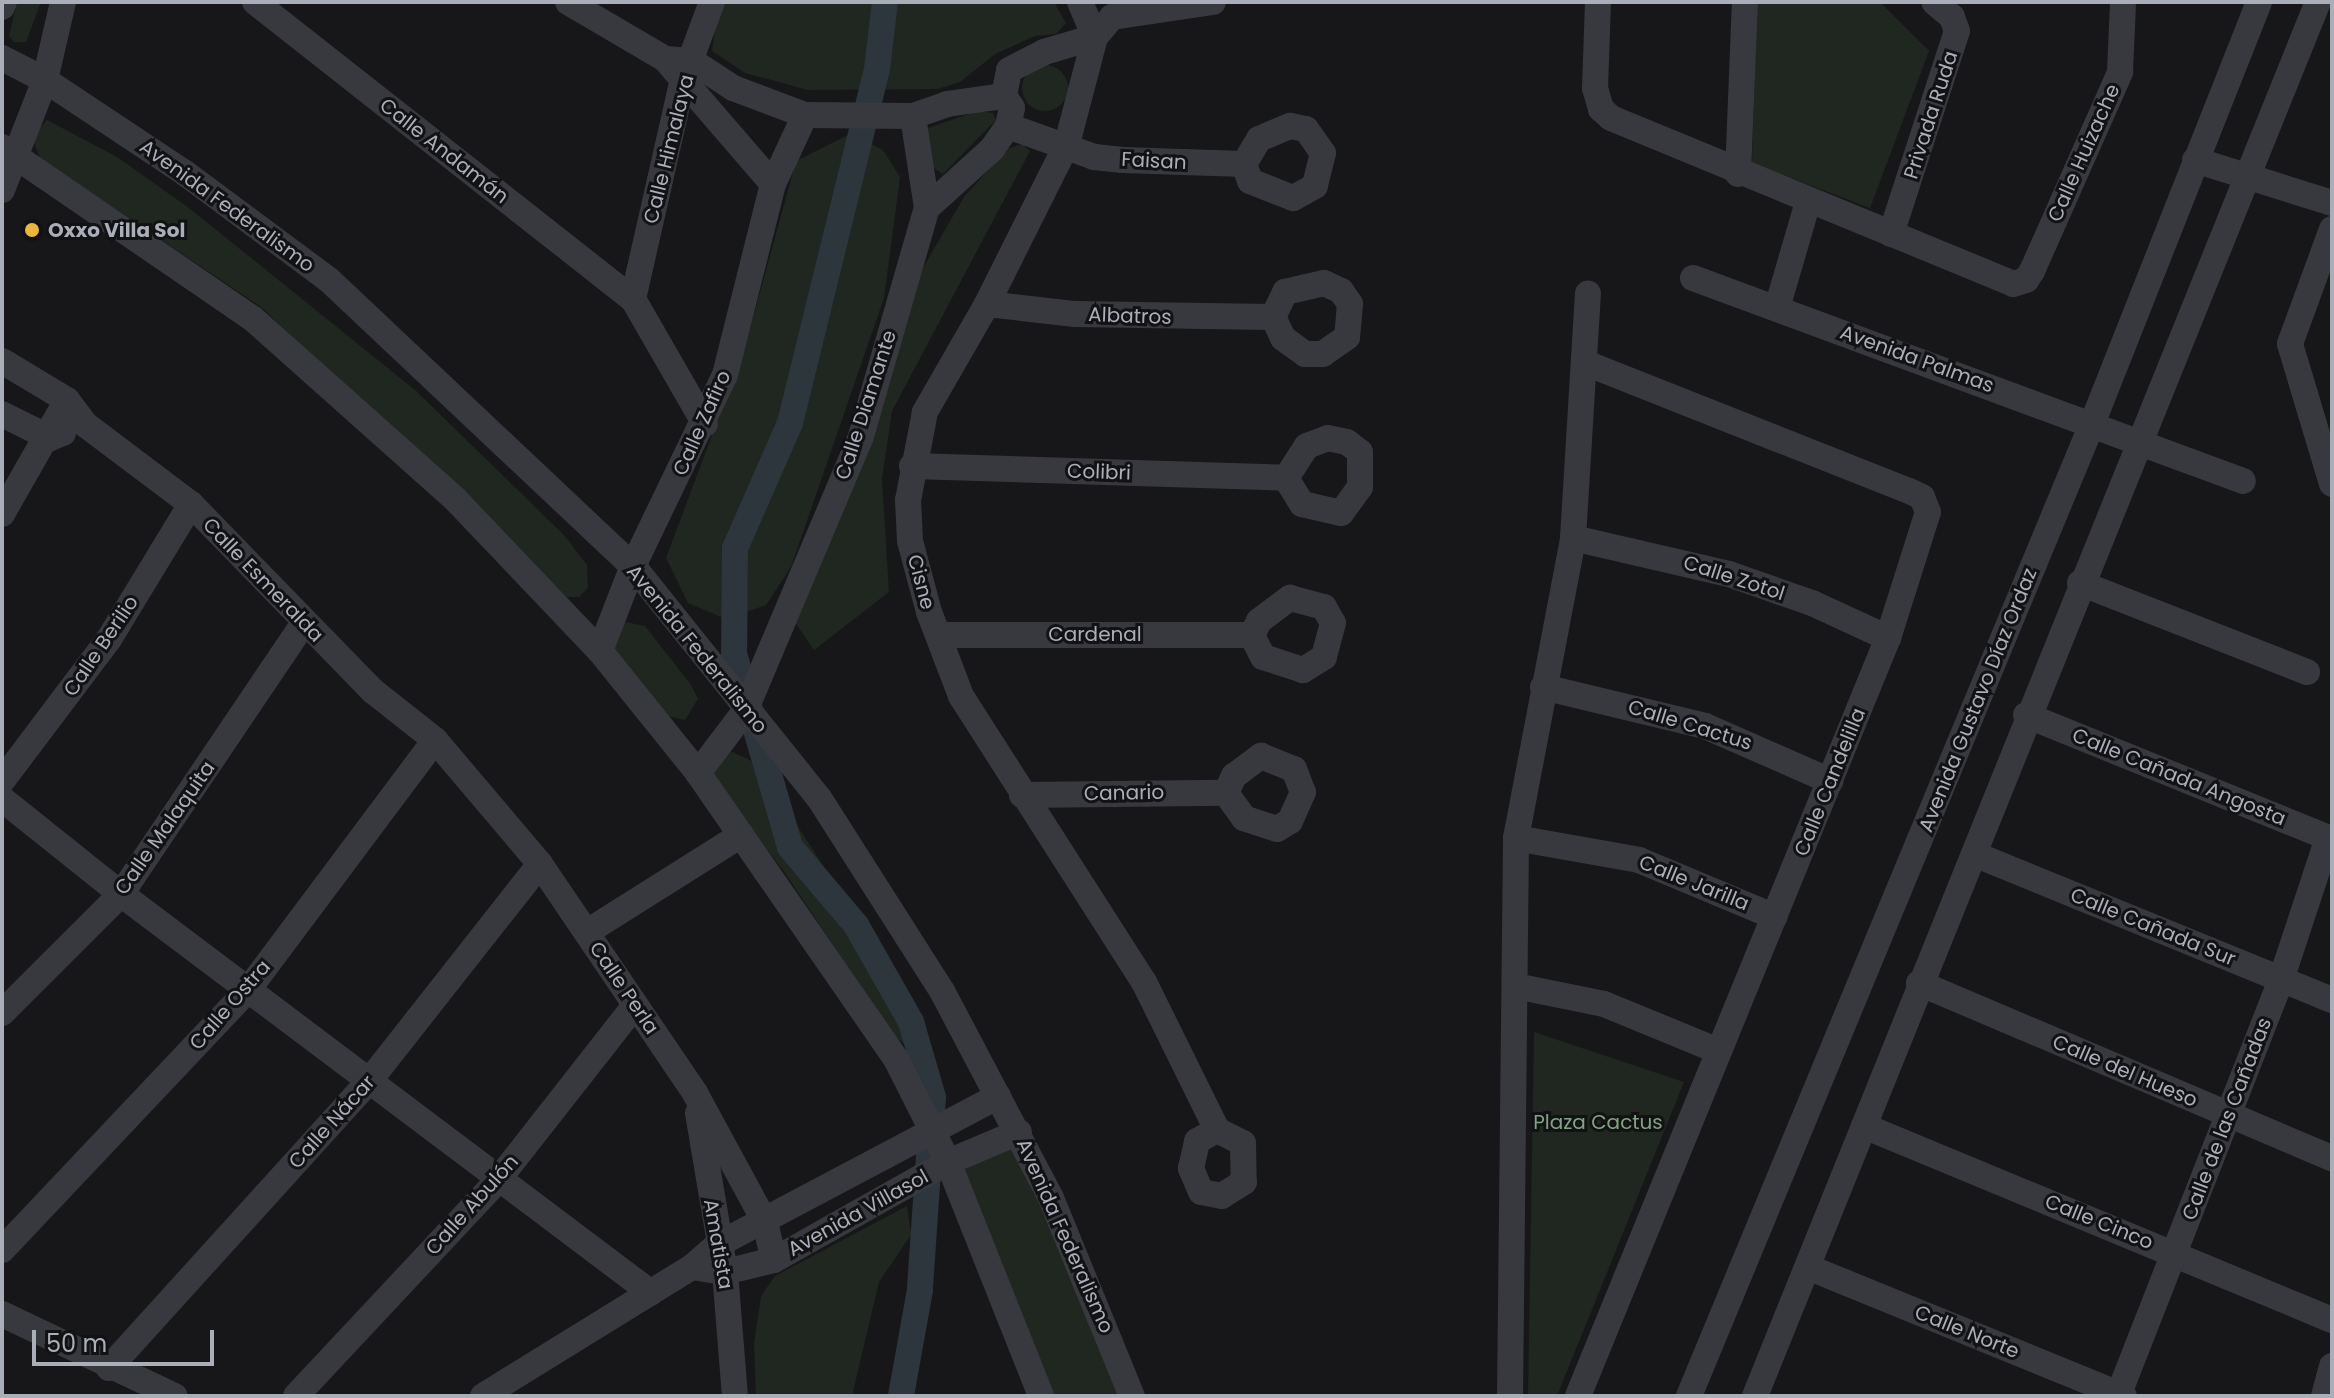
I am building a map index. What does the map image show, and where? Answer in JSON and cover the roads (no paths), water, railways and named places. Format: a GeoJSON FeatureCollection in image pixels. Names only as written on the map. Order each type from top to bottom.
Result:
{"type":"FeatureCollection","features":[{"type":"Feature","properties":{"kind":"street"},"geometry":{"type":"LineString","coordinates":[[2,190],[10,151],[45,80],[63,2]]}},
{"type":"Feature","properties":{"kind":"street","name":"Calle Andamán"},"geometry":{"type":"LineString","coordinates":[[255,2],[633,299]]}},
{"type":"Feature","properties":{"kind":"street"},"geometry":{"type":"LineString","coordinates":[[568,2],[687,72],[805,115],[913,116],[947,104],[1004,96]]}},
{"type":"Feature","properties":{"kind":"street","name":"Calle Himalaya"},"geometry":{"type":"LineString","coordinates":[[633,299],[687,72],[712,2]]}},
{"type":"Feature","properties":{"kind":"street"},"geometry":{"type":"LineString","coordinates":[[1080,2],[1095,37]]}},
{"type":"Feature","properties":{"kind":"street"},"geometry":{"type":"LineString","coordinates":[[927,208],[992,149],[1008,126],[1012,108],[1004,96],[1009,70],[1044,52],[1095,37],[1112,17],[1213,2]]}},
{"type":"Feature","properties":{"kind":"street"},"geometry":{"type":"LineString","coordinates":[[1598,2],[1595,88],[1601,109],[1611,118],[1738,174],[1891,234]]}},
{"type":"Feature","properties":{"kind":"street"},"geometry":{"type":"LineString","coordinates":[[1738,174],[1745,2]]}},
{"type":"Feature","properties":{"kind":"street","name":"Privada Ruda"},"geometry":{"type":"LineString","coordinates":[[1891,234],[1957,31],[1952,17],[1934,2]]}},
{"type":"Feature","properties":{"kind":"street","name":"Calle Huizache"},"geometry":{"type":"LineString","coordinates":[[1891,234],[2007,283],[2020,283],[2032,271],[2120,72],[2123,2]]}},
{"type":"Feature","properties":{"kind":"street","name":"Avenida Gustavo Díaz Ordaz"},"geometry":{"type":"LineString","coordinates":[[1689,1396],[2092,424],[2259,2]]}},
{"type":"Feature","properties":{"kind":"street"},"geometry":{"type":"LineString","coordinates":[[1757,1395],[1810,1268],[1919,983],[1974,854],[2026,715],[2250,175],[2318,2]]}},
{"type":"Feature","properties":{"kind":"street","name":"Cisne"},"geometry":{"type":"LineString","coordinates":[[1095,37],[1067,144],[987,304],[925,412],[912,466],[910,541],[938,635],[961,696],[1144,982],[1217,1130]]}},
{"type":"Feature","properties":{"kind":"street","name":"Avenida Federalismo"},"geometry":{"type":"LineString","coordinates":[[2,58],[45,80],[185,173],[329,280],[633,566],[745,711],[819,798],[871,877],[1019,1132],[1132,1396]]}},
{"type":"Feature","properties":{"kind":"street"},"geometry":{"type":"LineString","coordinates":[[687,72],[773,184]]}},
{"type":"Feature","properties":{"kind":"street","name":"Calle Zafiro"},"geometry":{"type":"LineString","coordinates":[[600,651],[633,566],[705,424],[725,375],[773,184],[805,115]]}},
{"type":"Feature","properties":{"kind":"street","name":"Calle Diamante"},"geometry":{"type":"LineString","coordinates":[[698,773],[745,711],[861,436],[927,208],[913,116]]}},
{"type":"Feature","properties":{"kind":"street","name":"Faisan"},"geometry":{"type":"LineString","coordinates":[[1008,126],[1067,144],[1094,157],[1244,164]]}},
{"type":"Feature","properties":{"kind":"street"},"geometry":{"type":"LineString","coordinates":[[10,151],[252,318],[455,499],[600,651],[698,773],[835,964],[933,1128],[1041,1396]]}},
{"type":"Feature","properties":{"kind":"street"},"geometry":{"type":"LineString","coordinates":[[2195,160],[2332,203]]}},
{"type":"Feature","properties":{"kind":"street"},"geometry":{"type":"LineString","coordinates":[[1777,308],[1808,202]]}},
{"type":"Feature","properties":{"kind":"street"},"geometry":{"type":"LineString","coordinates":[[2332,229],[2290,344],[2332,484]]}},
{"type":"Feature","properties":{"kind":"street","name":"Avenida Palmas"},"geometry":{"type":"LineString","coordinates":[[1693,278],[2243,481]]}},
{"type":"Feature","properties":{"kind":"street"},"geometry":{"type":"LineString","coordinates":[[1510,1396],[1516,838],[1573,538],[1588,364],[1588,293]]}},
{"type":"Feature","properties":{"kind":"street"},"geometry":{"type":"LineString","coordinates":[[633,299],[705,424]]}},
{"type":"Feature","properties":{"kind":"street","name":"Albatros"},"geometry":{"type":"LineString","coordinates":[[987,304],[1075,314],[1273,317]]}},
{"type":"Feature","properties":{"kind":"street","name":"Calle Esmeralda"},"geometry":{"type":"LineString","coordinates":[[2,361],[67,400],[86,425],[191,504],[373,691],[435,740]]}},
{"type":"Feature","properties":{"kind":"street","name":"Calle Candelilla"},"geometry":{"type":"LineString","coordinates":[[1578,1396],[1716,1050],[1775,917],[1888,638],[1928,519],[1922,497],[1588,364]]}},
{"type":"Feature","properties":{"kind":"street"},"geometry":{"type":"LineString","coordinates":[[2,514],[50,438],[67,400]]}},
{"type":"Feature","properties":{"kind":"street"},"geometry":{"type":"LineString","coordinates":[[2,414],[50,438],[86,425]]}},
{"type":"Feature","properties":{"kind":"street","name":"Colibri"},"geometry":{"type":"LineString","coordinates":[[912,466],[1286,478]]}},
{"type":"Feature","properties":{"kind":"street","name":"Calle Berilio"},"geometry":{"type":"LineString","coordinates":[[2,781],[109,639],[191,504]]}},
{"type":"Feature","properties":{"kind":"street","name":"Calle Zotol"},"geometry":{"type":"LineString","coordinates":[[1573,538],[1729,574],[1812,603],[1888,638]]}},
{"type":"Feature","properties":{"kind":"street"},"geometry":{"type":"LineString","coordinates":[[2080,583],[2307,672]]}},
{"type":"Feature","properties":{"kind":"street","name":"Calle Malaquita"},"geometry":{"type":"LineString","coordinates":[[2,1013],[121,894],[304,623]]}},
{"type":"Feature","properties":{"kind":"street","name":"Cardenal"},"geometry":{"type":"LineString","coordinates":[[938,635],[1252,635]]}},
{"type":"Feature","properties":{"kind":"street","name":"Calle Cactus"},"geometry":{"type":"LineString","coordinates":[[1543,687],[1705,726],[1830,781]]}},
{"type":"Feature","properties":{"kind":"street","name":"Calle Cañada Angosta"},"geometry":{"type":"LineString","coordinates":[[2026,715],[2330,838]]}},
{"type":"Feature","properties":{"kind":"street","name":"Calle Perla"},"geometry":{"type":"LineString","coordinates":[[435,740],[540,864],[695,1093],[765,1222],[774,1260]]}},
{"type":"Feature","properties":{"kind":"street","name":"Calle Ostra"},"geometry":{"type":"LineString","coordinates":[[2,1250],[248,990],[435,740]]}},
{"type":"Feature","properties":{"kind":"street","name":"Canario"},"geometry":{"type":"LineString","coordinates":[[1022,795],[1226,793]]}},
{"type":"Feature","properties":{"kind":"street"},"geometry":{"type":"LineString","coordinates":[[2,799],[121,894],[651,1293]]}},
{"type":"Feature","properties":{"kind":"street"},"geometry":{"type":"LineString","coordinates":[[587,932],[741,835]]}},
{"type":"Feature","properties":{"kind":"street","name":"Calle Jarilla"},"geometry":{"type":"LineString","coordinates":[[1516,838],[1639,860],[1775,917]]}},
{"type":"Feature","properties":{"kind":"street","name":"Calle de las Cañadas"},"geometry":{"type":"LineString","coordinates":[[2120,1395],[2281,980],[2330,838]]}},
{"type":"Feature","properties":{"kind":"street","name":"Calle Cañada Sur"},"geometry":{"type":"LineString","coordinates":[[1974,854],[2332,1000]]}},
{"type":"Feature","properties":{"kind":"street","name":"Calle Nácar"},"geometry":{"type":"LineString","coordinates":[[109,1368],[370,1080],[540,864]]}},
{"type":"Feature","properties":{"kind":"street","name":"Calle del Hueso"},"geometry":{"type":"LineString","coordinates":[[1919,983],[2332,1158]]}},
{"type":"Feature","properties":{"kind":"street"},"geometry":{"type":"LineString","coordinates":[[1515,986],[1604,1004],[1716,1050]]}},
{"type":"Feature","properties":{"kind":"street","name":"Calle Abulón"},"geometry":{"type":"LineString","coordinates":[[296,1396],[498,1180],[635,1005]]}},
{"type":"Feature","properties":{"kind":"street","name":"Amatista"},"geometry":{"type":"LineString","coordinates":[[695,1093],[717,1245],[725,1272],[735,1396]]}},
{"type":"Feature","properties":{"kind":"street","name":"Avenida Villasol"},"geometry":{"type":"LineString","coordinates":[[483,1396],[692,1267],[717,1245],[998,1096]]}},
{"type":"Feature","properties":{"kind":"street","name":"Calle Cinco"},"geometry":{"type":"LineString","coordinates":[[1864,1126],[2332,1320]]}},
{"type":"Feature","properties":{"kind":"street","name":"Avenida Villasol"},"geometry":{"type":"LineString","coordinates":[[692,1267],[725,1272],[774,1260],[948,1162],[1019,1132]]}},
{"type":"Feature","properties":{"kind":"street","name":"Calle Norte"},"geometry":{"type":"LineString","coordinates":[[1810,1268],[2120,1395]]}},
{"type":"Feature","properties":{"kind":"street"},"geometry":{"type":"LineString","coordinates":[[2,1314],[109,1368],[175,1396]]}},
{"type":"Feature","properties":{"kind":"street"},"geometry":{"type":"LineString","coordinates":[[2324,1396],[2332,1366]]}},
{"type":"Feature","properties":{"kind":"waterway"},"geometry":{"type":"LineString","coordinates":[[885,2],[877,69],[790,423],[735,548],[734,654],[790,847],[856,925],[911,1022],[933,1097],[920,1290],[901,1396]]}},
{"type":"Feature","properties":{"kind":"place","name":"Oxxo Villa Sol"},"geometry":{"type":"Point","coordinates":[32,230]}},
{"type":"Feature","properties":{"kind":"park label","name":"Plaza Cactus"},"geometry":{"type":"Point","coordinates":[1598,1122]}}]}
